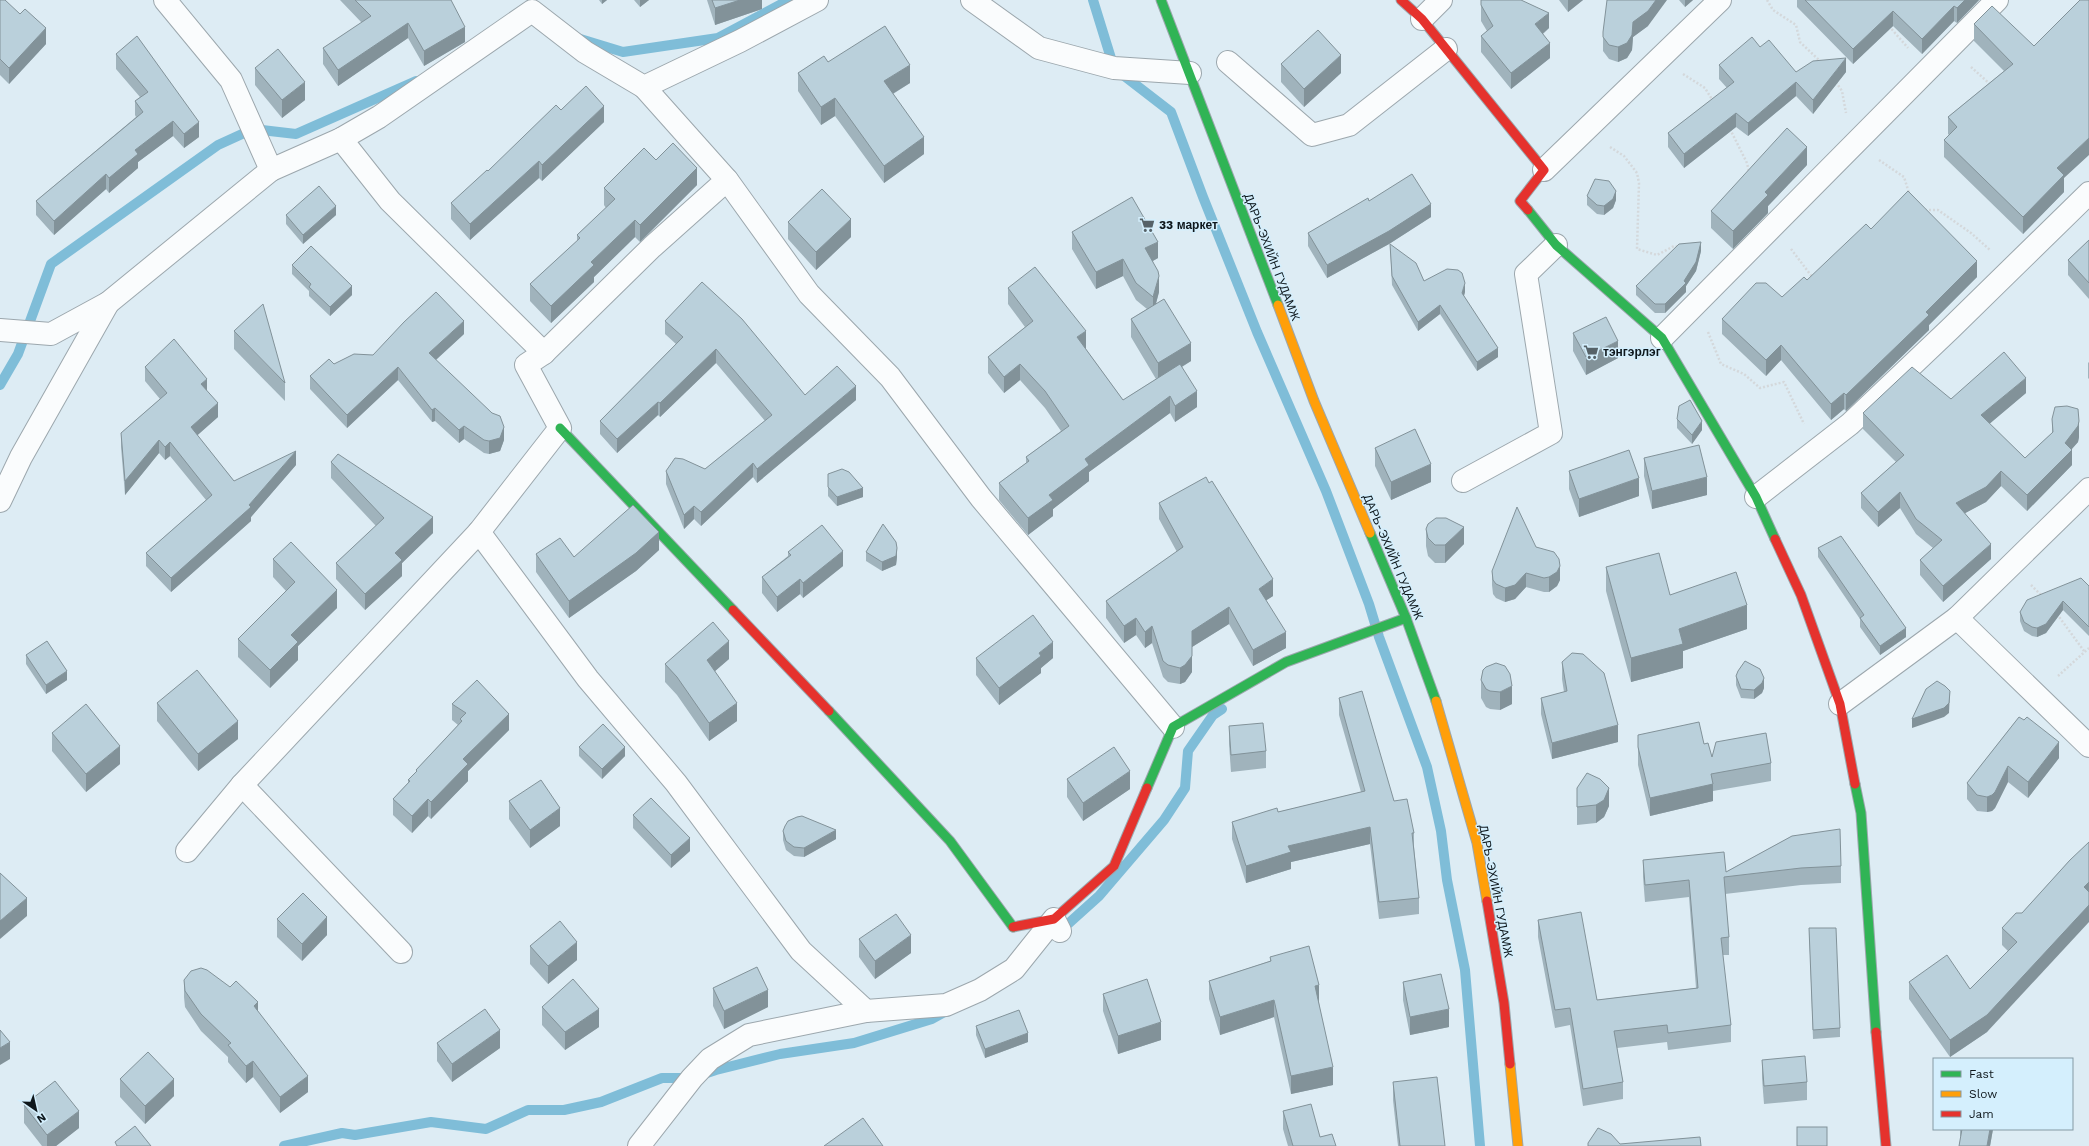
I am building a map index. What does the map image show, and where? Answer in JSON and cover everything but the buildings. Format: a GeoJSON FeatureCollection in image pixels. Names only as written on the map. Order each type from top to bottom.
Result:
{"type":"FeatureCollection","features":[{"type":"Feature","properties":{"kind":"street"},"geometry":{"type":"LineString","coordinates":[[166,0],[231,80],[271,170]]}},
{"type":"Feature","properties":{"kind":"street"},"geometry":{"type":"LineString","coordinates":[[644,87],[740,41],[816,0]]}},
{"type":"Feature","properties":{"kind":"street"},"geometry":{"type":"LineString","coordinates":[[972,0],[1039,48],[1114,68],[1190,73]]}},
{"type":"Feature","properties":{"kind":"street","name":"ДАРЬ-ЭХИЙН ГУДАМЖ"},"geometry":{"type":"LineString","coordinates":[[1161,0],[1314,401],[1406,618],[1432,687],[1477,843],[1504,1003],[1518,1146]]}},
{"type":"Feature","properties":{"kind":"street"},"geometry":{"type":"LineString","coordinates":[[1400,0],[1422,19],[1544,170]]}},
{"type":"Feature","properties":{"kind":"street"},"geometry":{"type":"LineString","coordinates":[[1422,19],[1441,0]]}},
{"type":"Feature","properties":{"kind":"street"},"geometry":{"type":"LineString","coordinates":[[1720,0],[1544,170],[1520,201],[1556,245],[1662,338],[1756,497],[1801,595],[1840,704],[1861,813],[1870,968],[1886,1146]]}},
{"type":"Feature","properties":{"kind":"street"},"geometry":{"type":"LineString","coordinates":[[1662,338],[1997,0]]}},
{"type":"Feature","properties":{"kind":"street"},"geometry":{"type":"LineString","coordinates":[[0,330],[51,334],[108,303],[271,170],[340,139],[378,117],[527,6],[585,52],[644,87],[727,180],[809,294],[890,377],[981,498],[1173,727]]}},
{"type":"Feature","properties":{"kind":"street"},"geometry":{"type":"LineString","coordinates":[[1228,62],[1312,135],[1349,125],[1446,49]]}},
{"type":"Feature","properties":{"kind":"street"},"geometry":{"type":"LineString","coordinates":[[340,139],[390,201],[544,353]]}},
{"type":"Feature","properties":{"kind":"street"},"geometry":{"type":"LineString","coordinates":[[727,180],[652,248],[544,353],[526,365],[560,428],[775,654],[950,842],[1014,928],[1057,925]]}},
{"type":"Feature","properties":{"kind":"street"},"geometry":{"type":"LineString","coordinates":[[1756,497],[1850,424],[2089,193]]}},
{"type":"Feature","properties":{"kind":"street"},"geometry":{"type":"LineString","coordinates":[[1463,481],[1551,433],[1526,274],[1556,245]]}},
{"type":"Feature","properties":{"kind":"street"},"geometry":{"type":"LineString","coordinates":[[0,501],[21,458],[108,303]]}},
{"type":"Feature","properties":{"kind":"street"},"geometry":{"type":"LineString","coordinates":[[187,851],[242,785],[478,532],[560,428]]}},
{"type":"Feature","properties":{"kind":"street"},"geometry":{"type":"LineString","coordinates":[[1840,704],[1957,618],[2089,489]]}},
{"type":"Feature","properties":{"kind":"street"},"geometry":{"type":"LineString","coordinates":[[478,532],[588,679],[676,782],[801,951],[866,1011]]}},
{"type":"Feature","properties":{"kind":"street"},"geometry":{"type":"LineString","coordinates":[[639,1146],[692,1078],[710,1059],[749,1035],[866,1011],[946,1005],[980,990],[1014,969],[1114,866],[1173,727],[1286,662],[1406,618]]}},
{"type":"Feature","properties":{"kind":"street"},"geometry":{"type":"LineString","coordinates":[[1957,618],[2089,746]]}},
{"type":"Feature","properties":{"kind":"street"},"geometry":{"type":"LineString","coordinates":[[242,785],[401,952]]}},
{"type":"Feature","properties":{"kind":"path"},"geometry":{"type":"LineString","coordinates":[[1767,0],[1773,10],[1796,24],[1800,42],[1824,67]]}},
{"type":"Feature","properties":{"kind":"path"},"geometry":{"type":"LineString","coordinates":[[1887,25],[1891,27],[1908,47],[1909,57],[1920,78]]}},
{"type":"Feature","properties":{"kind":"path"},"geometry":{"type":"LineString","coordinates":[[1949,48],[1990,84],[1997,87]]}},
{"type":"Feature","properties":{"kind":"path"},"geometry":{"type":"LineString","coordinates":[[1661,57],[1705,88],[1717,107]]}},
{"type":"Feature","properties":{"kind":"path"},"geometry":{"type":"LineString","coordinates":[[1832,77],[1842,91]]}},
{"type":"Feature","properties":{"kind":"path"},"geometry":{"type":"LineString","coordinates":[[1597,119],[1610,148],[1624,156],[1637,173],[1639,183],[1637,249],[1657,255],[1674,246],[1681,247]]}},
{"type":"Feature","properties":{"kind":"path"},"geometry":{"type":"LineString","coordinates":[[1729,127],[1747,163]]}},
{"type":"Feature","properties":{"kind":"path"},"geometry":{"type":"LineString","coordinates":[[1853,145],[1867,152],[1904,177],[1910,199]]}},
{"type":"Feature","properties":{"kind":"path"},"geometry":{"type":"LineString","coordinates":[[1922,209],[1927,211],[1938,210],[1955,221],[1982,241],[2011,270]]}},
{"type":"Feature","properties":{"kind":"path"},"geometry":{"type":"LineString","coordinates":[[1774,225],[1787,235],[1792,252],[1809,275],[1815,280]]}},
{"type":"Feature","properties":{"kind":"path"},"geometry":{"type":"LineString","coordinates":[[1721,364],[1744,374],[1760,388],[1784,382],[1795,408],[1817,449]]}},
{"type":"Feature","properties":{"kind":"path"},"geometry":{"type":"LineString","coordinates":[[2014,562],[2026,580],[2046,600]]}},
{"type":"Feature","properties":{"kind":"path"},"geometry":{"type":"LineString","coordinates":[[2054,611],[2084,651]]}},
{"type":"Feature","properties":{"kind":"path"},"geometry":{"type":"LineString","coordinates":[[2036,694],[2089,648]]}},
{"type":"Feature","properties":{"kind":"waterway"},"geometry":{"type":"LineString","coordinates":[[577,38],[623,52],[718,38],[789,0]]}},
{"type":"Feature","properties":{"kind":"waterway"},"geometry":{"type":"LineString","coordinates":[[1093,0],[1114,68],[1171,112],[1257,332],[1326,491],[1369,604],[1379,637],[1427,767],[1441,831],[1447,880],[1465,970],[1480,1146]]}},
{"type":"Feature","properties":{"kind":"waterway"},"geometry":{"type":"LineString","coordinates":[[0,385],[18,354],[51,264],[218,145],[253,129],[296,134],[416,81]]}},
{"type":"Feature","properties":{"kind":"waterway"},"geometry":{"type":"LineString","coordinates":[[1059,932],[1099,896],[1164,820],[1185,788],[1188,751],[1213,715],[1222,709]]}},
{"type":"Feature","properties":{"kind":"waterway"},"geometry":{"type":"LineString","coordinates":[[284,1146],[342,1133],[355,1135],[431,1122],[486,1129],[528,1110],[564,1110],[601,1102],[662,1078],[692,1078],[716,1070],[780,1054],[854,1043],[932,1019],[948,1010]]}},
{"type":"Feature","properties":{"kind":"traffic: fast"},"geometry":{"type":"LineString","coordinates":[[1161,0],[1278,305]]}},
{"type":"Feature","properties":{"kind":"traffic: fast"},"geometry":{"type":"LineString","coordinates":[[1528,210],[1556,245],[1662,338],[1756,497],[1775,539]]}},
{"type":"Feature","properties":{"kind":"traffic: fast"},"geometry":{"type":"LineString","coordinates":[[560,428],[733,610]]}},
{"type":"Feature","properties":{"kind":"traffic: fast"},"geometry":{"type":"LineString","coordinates":[[1370,533],[1406,618],[1436,701]]}},
{"type":"Feature","properties":{"kind":"traffic: fast"},"geometry":{"type":"LineString","coordinates":[[1147,788],[1173,727],[1286,662],[1406,618]]}},
{"type":"Feature","properties":{"kind":"traffic: fast"},"geometry":{"type":"LineString","coordinates":[[829,711],[950,841],[1013,927]]}},
{"type":"Feature","properties":{"kind":"traffic: fast"},"geometry":{"type":"LineString","coordinates":[[1855,784],[1861,813],[1876,1032]]}},
{"type":"Feature","properties":{"kind":"traffic: slow"},"geometry":{"type":"LineString","coordinates":[[1278,305],[1314,401],[1370,533]]}},
{"type":"Feature","properties":{"kind":"traffic: slow"},"geometry":{"type":"LineString","coordinates":[[1436,701],[1477,843],[1487,901]]}},
{"type":"Feature","properties":{"kind":"traffic: slow"},"geometry":{"type":"LineString","coordinates":[[1510,1064],[1518,1146]]}},
{"type":"Feature","properties":{"kind":"traffic: jam"},"geometry":{"type":"LineString","coordinates":[[1401,0],[1422,19],[1544,170],[1520,201],[1528,210]]}},
{"type":"Feature","properties":{"kind":"traffic: jam"},"geometry":{"type":"LineString","coordinates":[[1775,539],[1801,595],[1840,704],[1855,784]]}},
{"type":"Feature","properties":{"kind":"traffic: jam"},"geometry":{"type":"LineString","coordinates":[[733,610],[829,711]]}},
{"type":"Feature","properties":{"kind":"traffic: jam"},"geometry":{"type":"LineString","coordinates":[[1013,927],[1054,919],[1114,866],[1147,788]]}},
{"type":"Feature","properties":{"kind":"traffic: jam"},"geometry":{"type":"LineString","coordinates":[[1487,901],[1504,1003],[1510,1064]]}},
{"type":"Feature","properties":{"kind":"traffic: jam"},"geometry":{"type":"LineString","coordinates":[[1876,1032],[1886,1146]]}},
{"type":"Feature","properties":{"kind":"place","name":"33 маркет"},"geometry":{"type":"Point","coordinates":[1147,225]}},
{"type":"Feature","properties":{"kind":"place","name":"тэнгэрлэг"},"geometry":{"type":"Point","coordinates":[1591,352]}}]}
